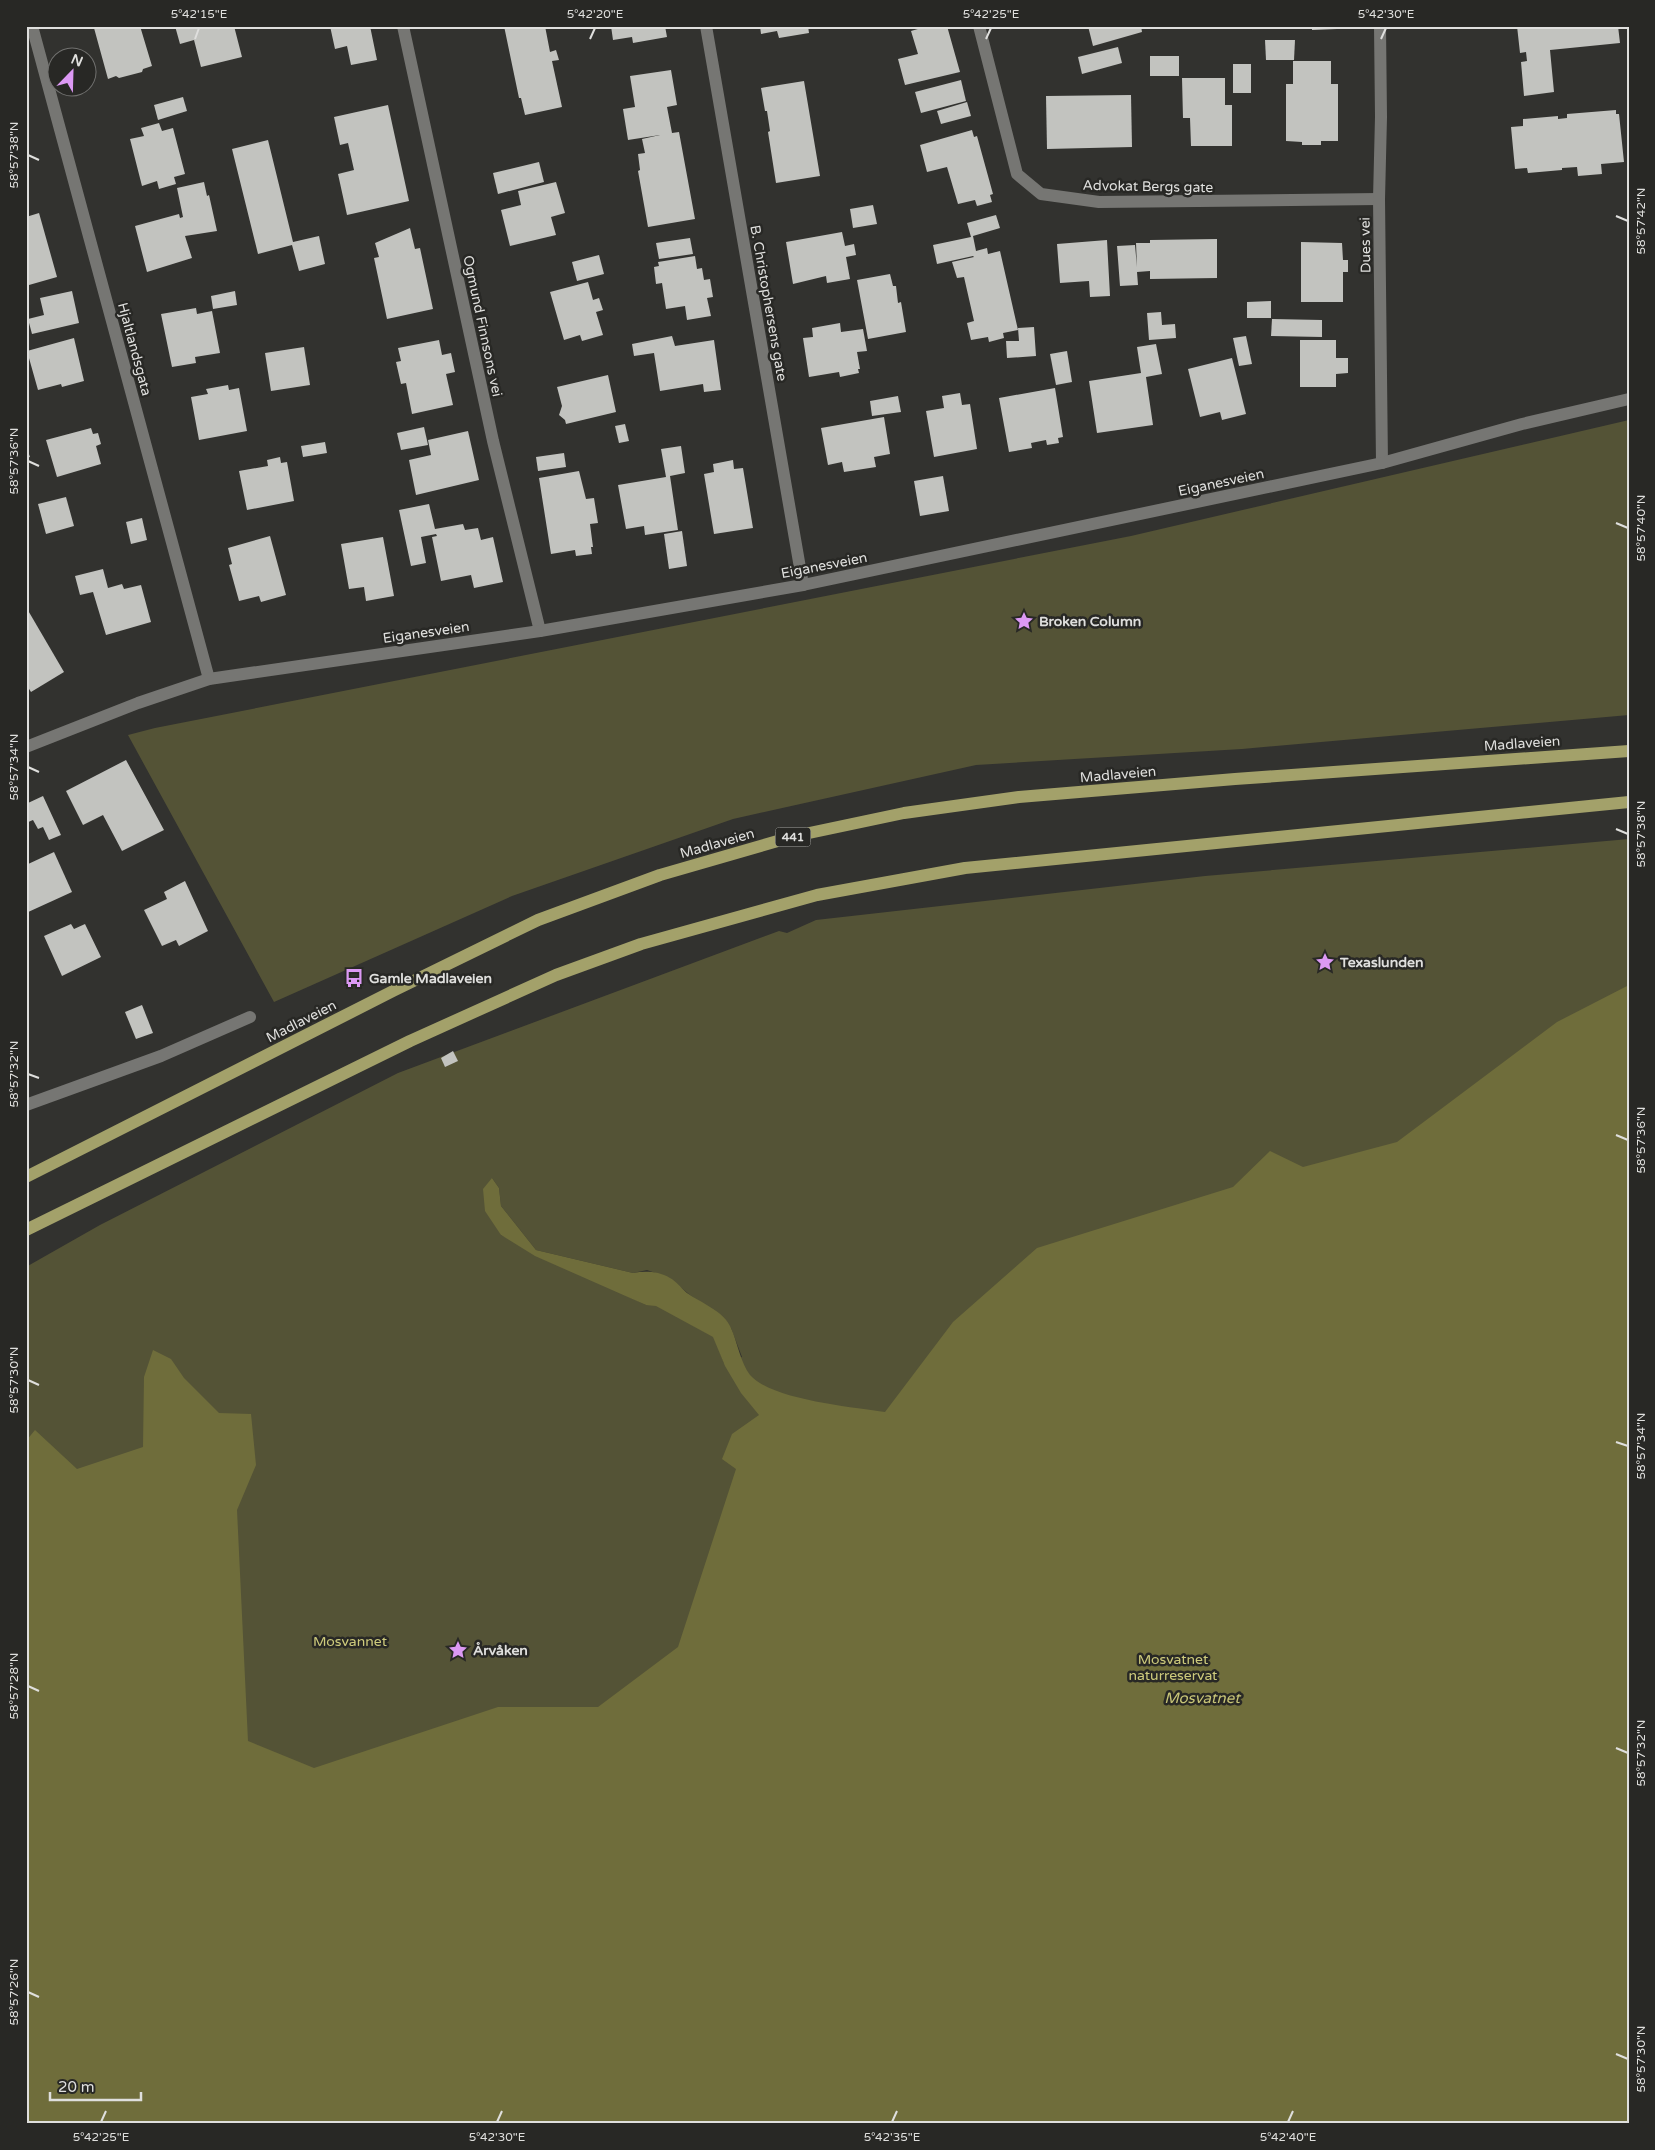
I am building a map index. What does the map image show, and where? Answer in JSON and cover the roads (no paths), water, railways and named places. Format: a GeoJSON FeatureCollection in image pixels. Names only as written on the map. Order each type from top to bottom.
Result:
{"type":"FeatureCollection","features":[{"type":"Feature","properties":{"kind":"main road","name":"Madlaveien"},"geometry":{"type":"LineString","coordinates":[[26,1177],[393,990],[538,920],[660,874],[795,836],[904,813],[1019,797],[1629,751]]}},
{"type":"Feature","properties":{"kind":"main road"},"geometry":{"type":"LineString","coordinates":[[26,1230],[410,1041],[556,975],[641,944],[817,895],[965,868],[1629,802]]}},
{"type":"Feature","properties":{"kind":"street","name":"Hjaltlandsgata"},"geometry":{"type":"LineString","coordinates":[[32,26],[209,679]]}},
{"type":"Feature","properties":{"kind":"street","name":"Ogmund Finnsons vei"},"geometry":{"type":"LineString","coordinates":[[403,26],[493,441],[540,631]]}},
{"type":"Feature","properties":{"kind":"street","name":"B. Christophersens gate"},"geometry":{"type":"LineString","coordinates":[[706,26],[802,585]]}},
{"type":"Feature","properties":{"kind":"street","name":"Advokat Bergs gate"},"geometry":{"type":"LineString","coordinates":[[979,26],[1018,174],[1041,194],[1098,202],[1379,199]]}},
{"type":"Feature","properties":{"kind":"street","name":"Dues vei"},"geometry":{"type":"LineString","coordinates":[[1380,26],[1381,117],[1379,199],[1382,463]]}},
{"type":"Feature","properties":{"kind":"street","name":"Eiganesveien"},"geometry":{"type":"LineString","coordinates":[[26,747],[138,703],[209,679],[540,631],[802,585],[1382,463],[1522,424],[1629,399]]}},
{"type":"Feature","properties":{"kind":"street"},"geometry":{"type":"LineString","coordinates":[[26,1105],[162,1056],[250,1017]]}},
{"type":"Feature","properties":{"kind":"water","name":"Mosvatnet"},"geometry":{"type":"Polygon","coordinates":[[[1629,985],[1629,2124],[26,2124],[26,1441],[35,1430],[77,1469],[143,1447],[144,1377],[153,1350],[171,1359],[184,1378],[219,1413],[251,1414],[256,1465],[237,1510],[248,1741],[314,1768],[498,1707],[598,1707],[678,1647],[736,1469],[722,1459],[732,1434],[759,1415],[741,1393],[725,1366],[713,1337],[656,1306],[646,1305],[535,1256],[501,1235],[485,1211],[483,1189],[492,1178],[499,1188],[501,1206],[536,1250],[633,1273],[652,1272],[661,1274],[712,1308],[728,1322],[747,1370],[761,1384],[776,1391],[813,1401],[885,1412],[953,1322],[1037,1248],[1233,1187],[1270,1151],[1303,1167],[1397,1142],[1557,1022],[1629,985]]]}},
{"type":"Feature","properties":{"kind":"place","name":"Broken Column"},"geometry":{"type":"Point","coordinates":[1024,621]}},
{"type":"Feature","properties":{"kind":"place","name":"Texaslunden"},"geometry":{"type":"Point","coordinates":[1325,962]}},
{"type":"Feature","properties":{"kind":"place","name":"Gamle Madlaveien"},"geometry":{"type":"Point","coordinates":[354,978]}},
{"type":"Feature","properties":{"kind":"place","name":"Årvåken"},"geometry":{"type":"Point","coordinates":[458,1650]}},
{"type":"Feature","properties":{"kind":"park label","name":"Mosvannet"},"geometry":{"type":"Point","coordinates":[350,1641]}},
{"type":"Feature","properties":{"kind":"park label","name":"Mosvatnet naturreservat"},"geometry":{"type":"Point","coordinates":[1173,1668]}}]}
